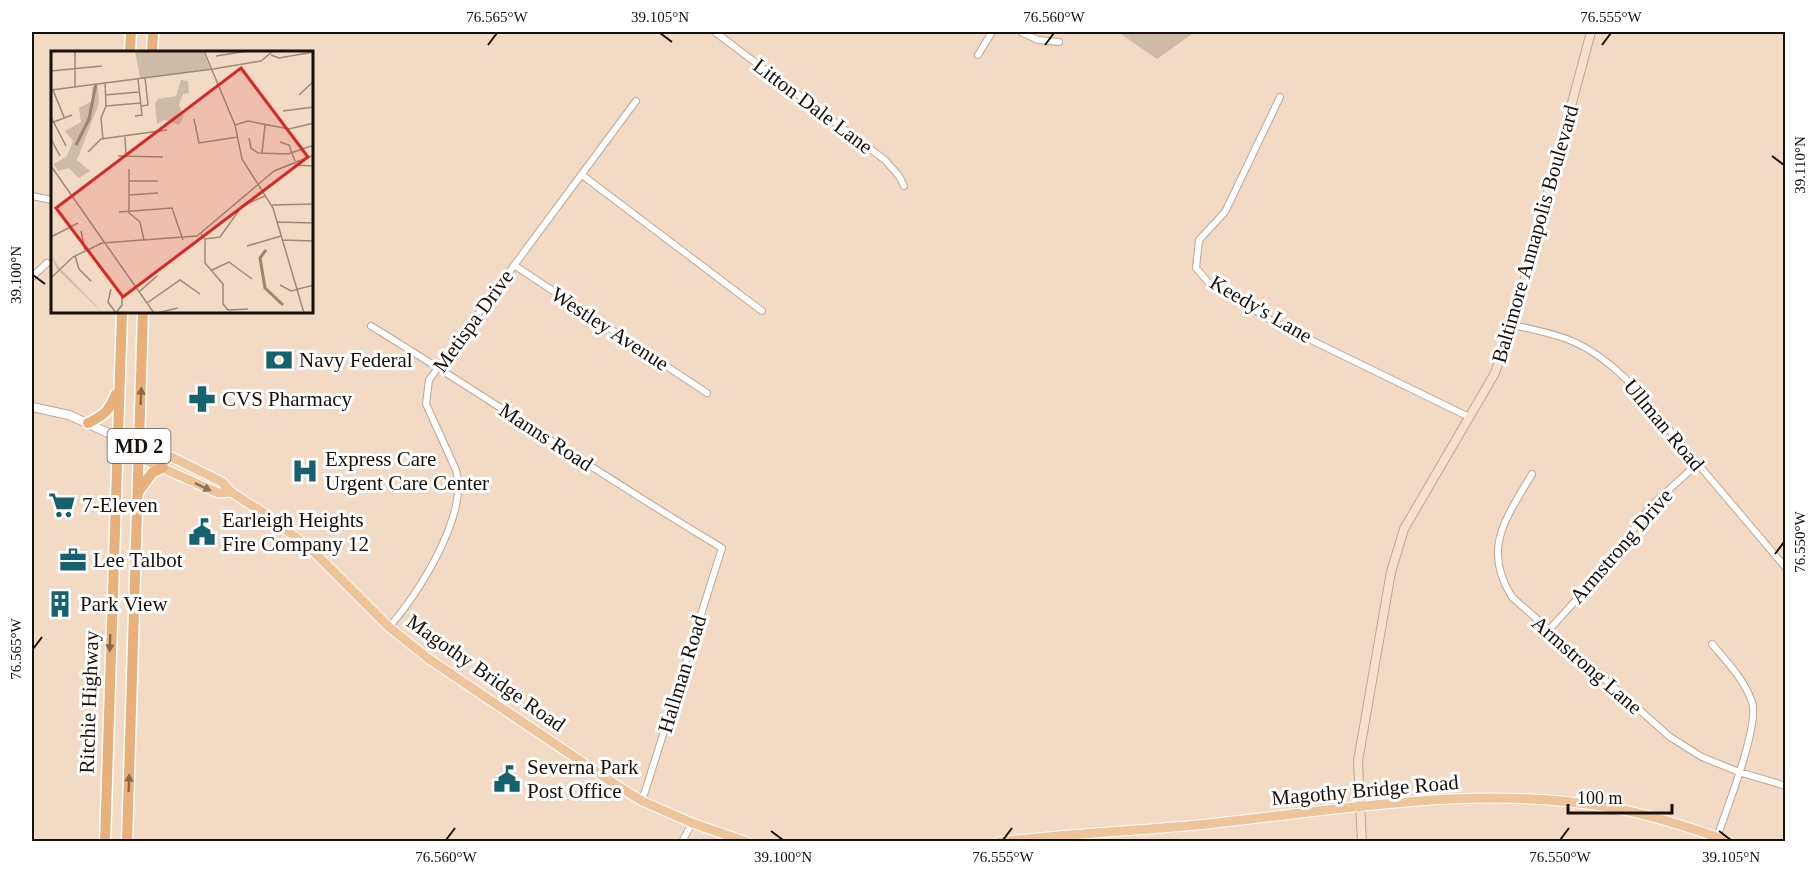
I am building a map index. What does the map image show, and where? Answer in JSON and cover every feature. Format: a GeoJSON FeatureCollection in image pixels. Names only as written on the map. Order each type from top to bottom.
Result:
{"type":"FeatureCollection","features":[{"type":"Feature","properties":{"kind":"highway"},"geometry":{"type":"LineString","coordinates":[[130,51],[131,32]]}},
{"type":"Feature","properties":{"kind":"highway"},"geometry":{"type":"LineString","coordinates":[[152,51],[153,32]]}},
{"type":"Feature","properties":{"kind":"highway","name":"Ritchie Highway"},"geometry":{"type":"LineString","coordinates":[[105,842],[122,314]]}},
{"type":"Feature","properties":{"kind":"highway","name":"MD 2"},"geometry":{"type":"LineString","coordinates":[[127,842],[144,314]]}},
{"type":"Feature","properties":{"kind":"highway"},"geometry":{"type":"LineString","coordinates":[[88,423],[103,416],[119,388]]}},
{"type":"Feature","properties":{"kind":"highway"},"geometry":{"type":"LineString","coordinates":[[137,494],[152,472],[163,467]]}},
{"type":"Feature","properties":{"kind":"main road","name":"Baltimore Annapolis Boulevard"},"geometry":{"type":"LineString","coordinates":[[1362,842],[1358,761],[1360,742],[1391,572],[1404,529],[1495,373],[1512,325],[1592,32]]}},
{"type":"Feature","properties":{"kind":"main road","name":"Magothy Bridge Road"},"geometry":{"type":"LineString","coordinates":[[117,437],[139,441],[222,482],[231,492],[267,515],[312,550],[390,627],[438,665],[613,783],[642,801],[692,823],[747,842]]}},
{"type":"Feature","properties":{"kind":"main road","name":"Magothy Bridge Road"},"geometry":{"type":"LineString","coordinates":[[117,437],[138,457],[218,493],[231,492]]}},
{"type":"Feature","properties":{"kind":"main road","name":"Magothy Bridge Road"},"geometry":{"type":"LineString","coordinates":[[999,842],[1159,829],[1444,798],[1544,800],[1592,805],[1637,812],[1730,842]]}},
{"type":"Feature","properties":{"kind":"street","name":"Litton Dale Lane"},"geometry":{"type":"LineString","coordinates":[[715,32],[885,160],[899,176],[904,186]]}},
{"type":"Feature","properties":{"kind":"street"},"geometry":{"type":"LineString","coordinates":[[978,55],[992,32]]}},
{"type":"Feature","properties":{"kind":"street"},"geometry":{"type":"LineString","coordinates":[[1021,32],[1038,40],[1059,42]]}},
{"type":"Feature","properties":{"kind":"street","name":"Keedy's Lane"},"geometry":{"type":"LineString","coordinates":[[1280,97],[1225,212],[1199,240],[1196,268],[1209,283],[1272,321],[1469,417]]}},
{"type":"Feature","properties":{"kind":"street","name":"Metispa Drive"},"geometry":{"type":"LineString","coordinates":[[390,627],[410,602],[424,579],[445,538],[457,499],[459,479],[426,404],[429,380],[636,101]]}},
{"type":"Feature","properties":{"kind":"street"},"geometry":{"type":"LineString","coordinates":[[582,175],[762,311]]}},
{"type":"Feature","properties":{"kind":"street"},"geometry":{"type":"LineString","coordinates":[[32,196],[51,200]]}},
{"type":"Feature","properties":{"kind":"street"},"geometry":{"type":"LineString","coordinates":[[32,277],[47,263]]}},
{"type":"Feature","properties":{"kind":"street","name":"Westley Avenue"},"geometry":{"type":"LineString","coordinates":[[514,265],[707,393]]}},
{"type":"Feature","properties":{"kind":"street","name":"Ullman Road"},"geometry":{"type":"LineString","coordinates":[[1512,325],[1570,339],[1607,360],[1626,379],[1785,568]]}},
{"type":"Feature","properties":{"kind":"street","name":"Manns Road"},"geometry":{"type":"LineString","coordinates":[[371,326],[654,508],[722,548]]}},
{"type":"Feature","properties":{"kind":"street"},"geometry":{"type":"LineString","coordinates":[[32,407],[56,411],[117,437]]}},
{"type":"Feature","properties":{"kind":"street","name":"Armstrong Drive"},"geometry":{"type":"LineString","coordinates":[[1548,631],[1605,568],[1650,507],[1697,464]]}},
{"type":"Feature","properties":{"kind":"street","name":"Armstrong Lane"},"geometry":{"type":"LineString","coordinates":[[1532,474],[1505,519],[1497,545],[1500,577],[1512,597],[1670,737],[1702,757],[1785,786]]}},
{"type":"Feature","properties":{"kind":"street","name":"Hallman Road"},"geometry":{"type":"LineString","coordinates":[[642,801],[722,548]]}},
{"type":"Feature","properties":{"kind":"street"},"geometry":{"type":"LineString","coordinates":[[1712,644],[1741,679],[1753,704],[1750,733],[1740,772],[1717,837]]}},
{"type":"Feature","properties":{"kind":"street"},"geometry":{"type":"LineString","coordinates":[[682,842],[692,823]]}},
{"type":"Feature","properties":{"kind":"shaded area"},"geometry":{"type":"Polygon","coordinates":[[[1118,32],[1195,32],[1157,59],[1118,32]]]}},
{"type":"Feature","properties":{"kind":"place","name":"Navy Federal"},"geometry":{"type":"Point","coordinates":[279,360]}},
{"type":"Feature","properties":{"kind":"place","name":"CVS Pharmacy"},"geometry":{"type":"Point","coordinates":[202,399]}},
{"type":"Feature","properties":{"kind":"place","name":"Express Care Urgent Care Center"},"geometry":{"type":"Point","coordinates":[305,471]}},
{"type":"Feature","properties":{"kind":"place","name":"7-Eleven"},"geometry":{"type":"Point","coordinates":[62,505]}},
{"type":"Feature","properties":{"kind":"place","name":"Earleigh Heights Fire Company 12"},"geometry":{"type":"Point","coordinates":[202,532]}},
{"type":"Feature","properties":{"kind":"place","name":"Lee Talbot"},"geometry":{"type":"Point","coordinates":[73,560]}},
{"type":"Feature","properties":{"kind":"place","name":"Park View"},"geometry":{"type":"Point","coordinates":[60,604]}},
{"type":"Feature","properties":{"kind":"place","name":"Severna Park Post Office"},"geometry":{"type":"Point","coordinates":[507,779]}}]}
